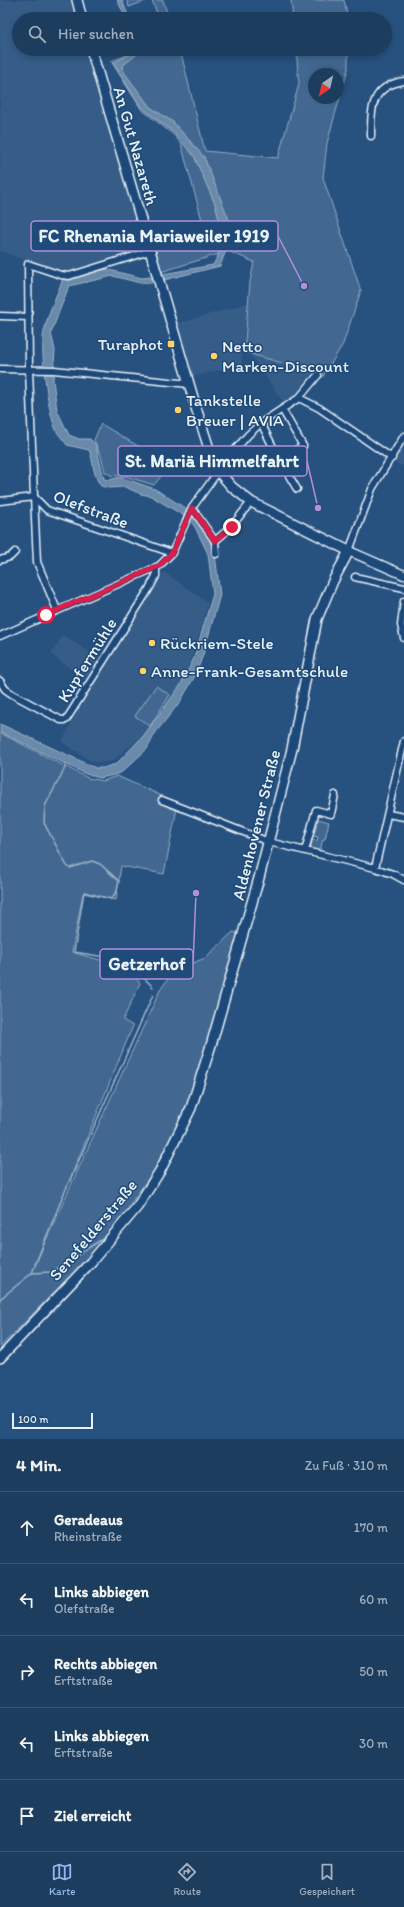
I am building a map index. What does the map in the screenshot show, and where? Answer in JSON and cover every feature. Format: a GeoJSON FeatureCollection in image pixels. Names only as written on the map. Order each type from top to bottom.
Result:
{"type":"FeatureCollection","features":[{"type":"Feature","properties":{"kind":"main road"},"geometry":{"type":"LineString","coordinates":[[77,0],[80,12]]}},
{"type":"Feature","properties":{"kind":"main road","name":"An Gut Nazareth"},"geometry":{"type":"LineString","coordinates":[[92,56],[211,457],[218,471],[232,487],[251,502],[349,551]]}},
{"type":"Feature","properties":{"kind":"main road","name":"Aldenhovener Straße"},"geometry":{"type":"LineString","coordinates":[[190,1108],[212,1042],[268,842],[292,749],[317,619],[333,581],[349,551]]}},
{"type":"Feature","properties":{"kind":"main road","name":"Senefelderstraße"},"geometry":{"type":"LineString","coordinates":[[0,1358],[91,1262],[137,1207],[160,1171],[190,1108]]}},
{"type":"Feature","properties":{"kind":"street"},"geometry":{"type":"LineString","coordinates":[[371,136],[372,106],[377,95],[385,87],[404,81]]}},
{"type":"Feature","properties":{"kind":"street","name":"Olefstraße"},"geometry":{"type":"LineString","coordinates":[[150,251],[70,276],[61,275],[28,264],[29,370],[34,498],[47,510],[172,553]]}},
{"type":"Feature","properties":{"kind":"street"},"geometry":{"type":"LineString","coordinates":[[0,316],[28,317]]}},
{"type":"Feature","properties":{"kind":"street"},"geometry":{"type":"LineString","coordinates":[[0,369],[54,370],[189,384]]}},
{"type":"Feature","properties":{"kind":"street"},"geometry":{"type":"LineString","coordinates":[[0,636],[156,567],[172,553],[192,509],[218,471],[248,434],[261,423],[299,398],[318,375]]}},
{"type":"Feature","properties":{"kind":"street"},"geometry":{"type":"LineString","coordinates":[[299,398],[319,408],[392,458]]}},
{"type":"Feature","properties":{"kind":"street"},"geometry":{"type":"LineString","coordinates":[[279,459],[303,446],[282,409]]}},
{"type":"Feature","properties":{"kind":"street"},"geometry":{"type":"LineString","coordinates":[[261,423],[279,459],[297,489]]}},
{"type":"Feature","properties":{"kind":"street"},"geometry":{"type":"LineString","coordinates":[[404,436],[372,489],[349,551],[404,576]]}},
{"type":"Feature","properties":{"kind":"street"},"geometry":{"type":"LineString","coordinates":[[0,501],[34,498],[37,562],[58,610]]}},
{"type":"Feature","properties":{"kind":"street"},"geometry":{"type":"LineString","coordinates":[[215,541],[232,527],[251,502]]}},
{"type":"Feature","properties":{"kind":"street"},"geometry":{"type":"LineString","coordinates":[[192,509],[215,541],[216,554]]}},
{"type":"Feature","properties":{"kind":"street"},"geometry":{"type":"LineString","coordinates":[[0,560],[15,552]]}},
{"type":"Feature","properties":{"kind":"street","name":"Kupfermühle"},"geometry":{"type":"LineString","coordinates":[[0,681],[5,689],[12,694],[61,720],[66,720],[149,589],[156,576],[156,567]]}},
{"type":"Feature","properties":{"kind":"street"},"geometry":{"type":"LineString","coordinates":[[355,577],[404,588]]}},
{"type":"Feature","properties":{"kind":"street"},"geometry":{"type":"LineString","coordinates":[[404,601],[401,625],[404,638]]}},
{"type":"Feature","properties":{"kind":"street"},"geometry":{"type":"LineString","coordinates":[[375,868],[404,741]]}},
{"type":"Feature","properties":{"kind":"street"},"geometry":{"type":"LineString","coordinates":[[305,851],[316,810],[331,814],[335,795]]}},
{"type":"Feature","properties":{"kind":"street"},"geometry":{"type":"LineString","coordinates":[[162,800],[268,842],[375,868],[393,874],[404,880]]}},
{"type":"Feature","properties":{"kind":"street"},"geometry":{"type":"LineString","coordinates":[[388,814],[404,817]]}},
{"type":"Feature","properties":{"kind":"shaded area"},"geometry":{"type":"Polygon","coordinates":[[[0,0],[73,0],[76,12],[12,12],[12,56],[89,56],[144,251],[70,274],[61,273],[0,251],[0,0]]]}},
{"type":"Feature","properties":{"kind":"shaded area"},"geometry":{"type":"Polygon","coordinates":[[[117,0],[122,0],[127,12],[123,12],[117,0]]]}},
{"type":"Feature","properties":{"kind":"shaded area"},"geometry":{"type":"Polygon","coordinates":[[[127,0],[148,0],[129,7],[127,0]]]}},
{"type":"Feature","properties":{"kind":"shaded area"},"geometry":{"type":"Polygon","coordinates":[[[152,0],[163,0],[167,12],[156,12],[152,0]]]}},
{"type":"Feature","properties":{"kind":"shaded area"},"geometry":{"type":"Polygon","coordinates":[[[291,0],[344,0],[347,12],[292,12],[291,0]]]}},
{"type":"Feature","properties":{"kind":"shaded area"},"geometry":{"type":"Polygon","coordinates":[[[125,56],[182,56],[205,151],[278,158],[299,84],[297,56],[348,56],[348,69],[344,83],[344,68],[308,68],[308,104],[338,104],[327,143],[323,178],[361,291],[343,344],[322,378],[313,372],[244,352],[250,282],[254,262],[228,251],[161,272],[154,243],[205,231],[181,144],[175,136],[141,109],[111,61],[125,56]]]}},
{"type":"Feature","properties":{"kind":"shaded area"},"geometry":{"type":"Polygon","coordinates":[[[126,56],[135,56],[122,66],[124,72],[150,107],[173,122],[204,157],[231,225],[229,243],[220,266],[164,280],[163,274],[213,265],[222,248],[223,235],[215,204],[194,156],[173,132],[141,107],[113,63],[126,56]]]}},
{"type":"Feature","properties":{"kind":"shaded area"},"geometry":{"type":"Polygon","coordinates":[[[105,269],[142,278],[151,277],[152,283],[140,283],[113,276],[69,286],[51,333],[55,350],[53,380],[57,410],[69,435],[79,439],[90,439],[96,445],[104,479],[109,480],[120,477],[155,489],[196,515],[215,554],[220,595],[203,655],[195,676],[180,702],[156,732],[147,749],[122,772],[100,778],[86,774],[0,732],[0,724],[96,768],[103,768],[116,764],[144,735],[180,686],[194,658],[213,594],[208,554],[195,527],[189,519],[151,496],[141,494],[125,487],[109,488],[101,486],[96,477],[89,450],[67,445],[57,432],[53,422],[48,398],[43,357],[44,330],[49,315],[63,279],[105,269]]]}},
{"type":"Feature","properties":{"kind":"shaded area"},"geometry":{"type":"Polygon","coordinates":[[[248,303],[241,365],[192,377],[176,324],[248,303]]]}},
{"type":"Feature","properties":{"kind":"shaded area"},"geometry":{"type":"Polygon","coordinates":[[[250,354],[313,372],[295,396],[285,405],[250,354]]]}},
{"type":"Feature","properties":{"kind":"shaded area"},"geometry":{"type":"Polygon","coordinates":[[[101,424],[170,465],[154,485],[121,475],[112,476],[105,472],[101,456],[94,440],[101,424]]]}},
{"type":"Feature","properties":{"kind":"shaded area"},"geometry":{"type":"Polygon","coordinates":[[[404,441],[404,466],[393,462],[404,441]]]}},
{"type":"Feature","properties":{"kind":"shaded area","name":"Anne-Frank-Gesamtschule"},"geometry":{"type":"Polygon","coordinates":[[[164,572],[208,603],[193,655],[180,686],[144,734],[114,760],[103,763],[91,761],[62,742],[86,694],[164,572]]]}},
{"type":"Feature","properties":{"kind":"shaded area"},"geometry":{"type":"Polygon","coordinates":[[[63,635],[99,658],[85,680],[51,654],[63,635]]]}},
{"type":"Feature","properties":{"kind":"shaded area"},"geometry":{"type":"Polygon","coordinates":[[[156,686],[170,695],[150,726],[135,716],[156,686]]]}},
{"type":"Feature","properties":{"kind":"shaded area"},"geometry":{"type":"Polygon","coordinates":[[[0,733],[88,778],[103,781],[117,776],[178,803],[164,874],[121,866],[116,900],[83,893],[72,952],[128,968],[140,983],[123,1020],[133,1026],[35,1264],[160,990],[174,971],[205,958],[233,932],[237,933],[239,937],[189,1102],[159,1164],[130,1204],[131,1207],[101,1245],[0,1347],[0,733]]]}},
{"type":"Feature","properties":{"kind":"shaded area"},"geometry":{"type":"Polygon","coordinates":[[[318,819],[329,822],[325,839],[323,839],[320,851],[313,849],[311,846],[312,840],[317,841],[318,837],[313,836],[318,819]]]}},
{"type":"Feature","properties":{"kind":"waterway"},"geometry":{"type":"LineString","coordinates":[[67,764],[45,806],[44,823],[67,866],[70,868],[92,861],[100,864],[119,881],[117,891],[111,899],[84,892],[74,952],[112,958],[130,964],[153,987]]}},
{"type":"Feature","properties":{"kind":"waterway"},"geometry":{"type":"LineString","coordinates":[[32,1273],[63,1196],[153,995]]}},
{"type":"Feature","properties":{"kind":"waterway"},"geometry":{"type":"LineString","coordinates":[[0,1299],[32,1273],[51,1272],[107,1236]]}},
{"type":"Feature","properties":{"kind":"place","name":"FC Rhenania Mariaweiler 1919"},"geometry":{"type":"Point","coordinates":[304,286]}},
{"type":"Feature","properties":{"kind":"place","name":"Turaphot"},"geometry":{"type":"Point","coordinates":[171,344]}},
{"type":"Feature","properties":{"kind":"place","name":"Netto Marken-Discount"},"geometry":{"type":"Point","coordinates":[214,356]}},
{"type":"Feature","properties":{"kind":"place","name":"Tankstelle Breuer | AVIA"},"geometry":{"type":"Point","coordinates":[178,410]}},
{"type":"Feature","properties":{"kind":"place","name":"St. Mariä Himmelfahrt"},"geometry":{"type":"Point","coordinates":[318,508]}},
{"type":"Feature","properties":{"kind":"place","name":"Rückriem-Stele"},"geometry":{"type":"Point","coordinates":[152,643]}},
{"type":"Feature","properties":{"kind":"place","name":"Anne-Frank-Gesamtschule"},"geometry":{"type":"Point","coordinates":[143,671]}},
{"type":"Feature","properties":{"kind":"place","name":"Getzerhof"},"geometry":{"type":"Point","coordinates":[196,893]}},
{"type":"Feature","properties":{"kind":"route"},"geometry":{"type":"LineString","coordinates":[[46,615],[159,566],[172,553],[192,508],[215,541],[232,527]]}}]}
